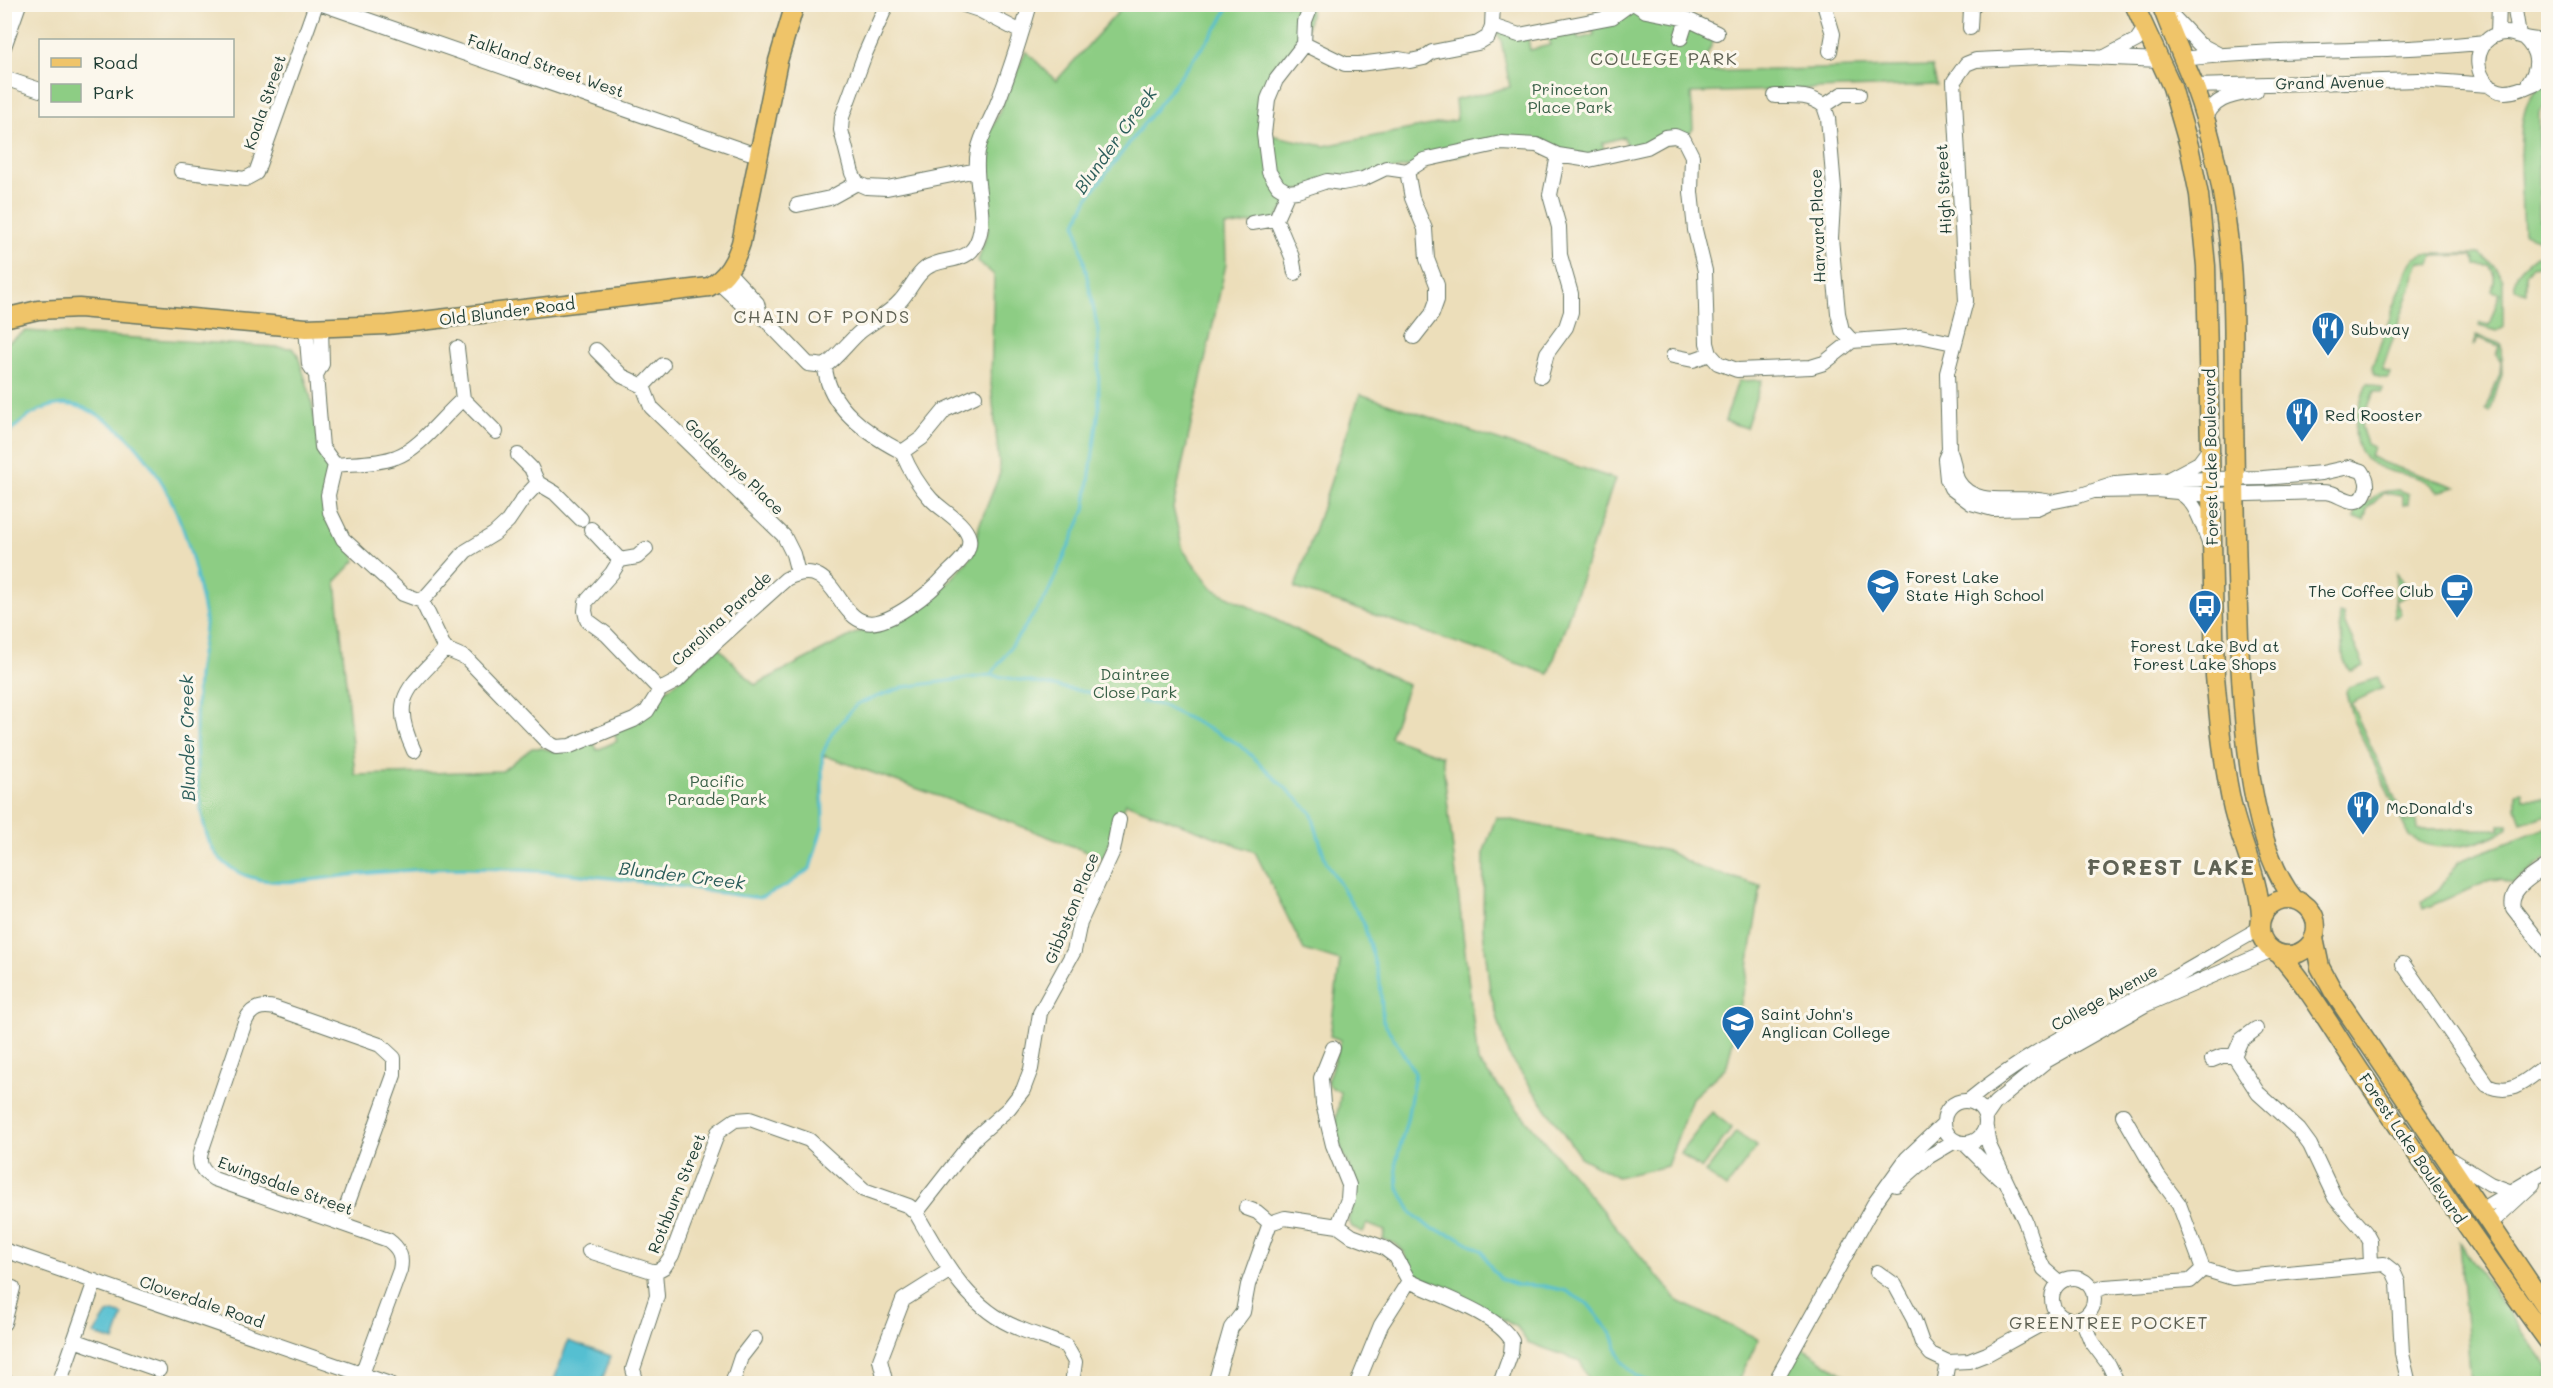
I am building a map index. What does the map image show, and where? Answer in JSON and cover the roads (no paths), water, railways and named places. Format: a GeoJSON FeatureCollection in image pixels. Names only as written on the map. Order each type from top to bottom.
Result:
{"type":"FeatureCollection","features":[{"type":"Feature","properties":{"kind":"main road"},"geometry":{"type":"LineString","coordinates":[[723,277],[736,259],[741,243],[778,61],[795,4]]}},
{"type":"Feature","properties":{"kind":"main road","name":"Forest Lake Boulevard"},"geometry":{"type":"LineString","coordinates":[[2134,4],[2172,87],[2189,146],[2199,195],[2203,226],[2211,447],[2215,676],[2225,769],[2241,840],[2260,894],[2260,922]]}},
{"type":"Feature","properties":{"kind":"main road","name":"Forest Lake Boulevard"},"geometry":{"type":"LineString","coordinates":[[2161,4],[2194,86],[2205,122],[2225,213],[2231,265],[2238,625],[2243,716],[2249,767],[2269,849],[2279,877],[2294,899]]}},
{"type":"Feature","properties":{"kind":"main road","name":"Grand Avenue"},"geometry":{"type":"LineString","coordinates":[[2161,60],[2182,59]]}},
{"type":"Feature","properties":{"kind":"main road","name":"Grand Avenue"},"geometry":{"type":"LineString","coordinates":[[2172,87],[2194,86]]}},
{"type":"Feature","properties":{"kind":"main road","name":"Old Blunder Road"},"geometry":{"type":"LineString","coordinates":[[4,318],[38,310],[79,308],[313,328],[400,324],[698,289],[723,277]]}},
{"type":"Feature","properties":{"kind":"main road"},"geometry":{"type":"LineString","coordinates":[[2294,899],[2307,906],[2312,912],[2316,926],[2314,938],[2303,951],[2295,954],[2275,952],[2261,937],[2260,922],[2265,909],[2278,900],[2294,899]]}},
{"type":"Feature","properties":{"kind":"main road","name":"Forest Lake Boulevard"},"geometry":{"type":"LineString","coordinates":[[2314,938],[2320,967],[2333,991],[2446,1157],[2477,1222],[2548,1341]]}},
{"type":"Feature","properties":{"kind":"main road","name":"Forest Lake Boulevard"},"geometry":{"type":"LineString","coordinates":[[2275,952],[2299,976],[2328,1024],[2477,1222],[2548,1310]]}},
{"type":"Feature","properties":{"kind":"street"},"geometry":{"type":"LineString","coordinates":[[4,47],[19,4]]}},
{"type":"Feature","properties":{"kind":"street","name":"Koala Street"},"geometry":{"type":"LineString","coordinates":[[181,171],[245,178],[256,173],[316,4]]}},
{"type":"Feature","properties":{"kind":"street","name":"Falkland Street West"},"geometry":{"type":"LineString","coordinates":[[322,4],[748,152],[759,153]]}},
{"type":"Feature","properties":{"kind":"street"},"geometry":{"type":"LineString","coordinates":[[887,4],[865,54],[842,117],[841,130],[852,173],[857,183],[866,187],[887,188],[977,170]]}},
{"type":"Feature","properties":{"kind":"street"},"geometry":{"type":"LineString","coordinates":[[961,4],[979,10],[1021,32]]}},
{"type":"Feature","properties":{"kind":"street"},"geometry":{"type":"LineString","coordinates":[[723,277],[749,311],[760,314],[808,364],[825,366],[835,359],[860,332],[902,299],[918,276],[927,268],[938,262],[958,260],[970,254],[977,243],[981,227],[978,151],[1030,4]]}},
{"type":"Feature","properties":{"kind":"street"},"geometry":{"type":"LineString","coordinates":[[1312,4],[1305,22],[1304,44],[1276,80],[1268,99],[1264,134],[1269,172],[1278,186],[1288,192],[1327,181],[1342,183],[1363,179],[1386,168],[1407,171],[1424,160],[1501,143],[1537,145],[1558,155],[1588,160],[1647,147],[1665,137],[1675,136],[1684,140],[1692,156],[1691,192],[1695,230],[1705,271],[1706,324],[1710,354],[1718,363],[1737,370],[1811,367],[1824,363],[1852,341],[1920,336],[1953,343]]}},
{"type":"Feature","properties":{"kind":"street"},"geometry":{"type":"LineString","coordinates":[[1304,44],[1346,64],[1399,59],[1410,61],[1424,58],[1432,52],[1478,43],[1488,37],[1492,26],[1493,4]]}},
{"type":"Feature","properties":{"kind":"street"},"geometry":{"type":"LineString","coordinates":[[1492,26],[1519,35],[1612,17],[1630,4]]}},
{"type":"Feature","properties":{"kind":"street"},"geometry":{"type":"LineString","coordinates":[[1635,4],[1646,11],[1687,19],[1717,33]]}},
{"type":"Feature","properties":{"kind":"street"},"geometry":{"type":"LineString","coordinates":[[1824,4],[1833,34],[1830,51]]}},
{"type":"Feature","properties":{"kind":"street"},"geometry":{"type":"LineString","coordinates":[[1970,28],[1971,9],[1975,4]]}},
{"type":"Feature","properties":{"kind":"street"},"geometry":{"type":"LineString","coordinates":[[2161,4],[2199,44],[2219,55]]}},
{"type":"Feature","properties":{"kind":"street"},"geometry":{"type":"LineString","coordinates":[[2499,4],[2498,34],[2509,33],[2548,41]]}},
{"type":"Feature","properties":{"kind":"street"},"geometry":{"type":"LineString","coordinates":[[2514,4],[2522,37],[2532,45],[2536,55],[2534,75],[2528,84]]}},
{"type":"Feature","properties":{"kind":"street"},"geometry":{"type":"LineString","coordinates":[[1681,38],[1687,19]]}},
{"type":"Feature","properties":{"kind":"street"},"geometry":{"type":"LineString","coordinates":[[2101,60],[2137,40],[2145,28]]}},
{"type":"Feature","properties":{"kind":"street","name":"Grand Avenue"},"geometry":{"type":"LineString","coordinates":[[2182,59],[2219,55],[2440,48],[2486,42],[2498,34]]}},
{"type":"Feature","properties":{"kind":"street"},"geometry":{"type":"LineString","coordinates":[[2486,42],[2479,52],[2478,64],[2481,76],[2489,86]]}},
{"type":"Feature","properties":{"kind":"street","name":"High Street"},"geometry":{"type":"LineString","coordinates":[[2161,60],[2101,60],[2064,56],[1976,60],[1966,64],[1958,73],[1954,90],[1966,301],[1953,343],[1947,373],[1949,450],[1945,459],[1947,479],[1951,488],[1971,503],[1993,509],[2037,508],[2050,502],[2115,484],[2167,480],[2211,488]]}},
{"type":"Feature","properties":{"kind":"street"},"geometry":{"type":"LineString","coordinates":[[4,78],[39,90]]}},
{"type":"Feature","properties":{"kind":"street","name":"Grand Avenue"},"geometry":{"type":"LineString","coordinates":[[2194,86],[2420,80],[2489,86],[2496,90],[2512,92],[2548,78]]}},
{"type":"Feature","properties":{"kind":"street"},"geometry":{"type":"LineString","coordinates":[[2205,122],[2210,111],[2227,96],[2259,91],[2263,84]]}},
{"type":"Feature","properties":{"kind":"street"},"geometry":{"type":"LineString","coordinates":[[1775,96],[1803,96],[1816,100],[1824,106],[1842,94],[1859,94]]}},
{"type":"Feature","properties":{"kind":"street","name":"Harvard Place"},"geometry":{"type":"LineString","coordinates":[[1824,106],[1828,118],[1834,188],[1831,238],[1838,313],[1842,330],[1852,341]]}},
{"type":"Feature","properties":{"kind":"street"},"geometry":{"type":"LineString","coordinates":[[1540,376],[1547,353],[1566,327],[1570,312],[1571,294],[1560,255],[1558,227],[1550,195],[1558,155]]}},
{"type":"Feature","properties":{"kind":"street"},"geometry":{"type":"LineString","coordinates":[[1407,171],[1412,198],[1425,229],[1427,259],[1437,285],[1437,300],[1432,314],[1414,337]]}},
{"type":"Feature","properties":{"kind":"street"},"geometry":{"type":"LineString","coordinates":[[797,205],[830,198],[857,183]]}},
{"type":"Feature","properties":{"kind":"street"},"geometry":{"type":"LineString","coordinates":[[1288,192],[1276,219],[1292,257],[1295,273]]}},
{"type":"Feature","properties":{"kind":"street"},"geometry":{"type":"LineString","coordinates":[[1252,223],[1276,219]]}},
{"type":"Feature","properties":{"kind":"street"},"geometry":{"type":"LineString","coordinates":[[313,328],[309,364],[316,375],[322,447],[335,465],[328,495],[330,512],[343,539],[403,594],[422,601],[445,649],[409,689],[403,700],[402,713],[406,735],[414,751]]}},
{"type":"Feature","properties":{"kind":"street"},"geometry":{"type":"LineString","coordinates":[[457,348],[463,399],[496,432]]}},
{"type":"Feature","properties":{"kind":"street"},"geometry":{"type":"LineString","coordinates":[[596,350],[622,376],[643,386],[663,365]]}},
{"type":"Feature","properties":{"kind":"street"},"geometry":{"type":"LineString","coordinates":[[1673,356],[1693,360],[1710,354]]}},
{"type":"Feature","properties":{"kind":"street"},"geometry":{"type":"LineString","coordinates":[[825,366],[826,379],[832,394],[879,439],[902,452],[922,438],[945,410],[975,396]]}},
{"type":"Feature","properties":{"kind":"street","name":"Goldeneye Place"},"geometry":{"type":"LineString","coordinates":[[643,386],[651,406],[784,536],[793,554],[798,573]]}},
{"type":"Feature","properties":{"kind":"street"},"geometry":{"type":"LineString","coordinates":[[335,465],[386,460],[399,456],[412,448],[463,399]]}},
{"type":"Feature","properties":{"kind":"street"},"geometry":{"type":"LineString","coordinates":[[2167,480],[2199,462],[2211,447]]}},
{"type":"Feature","properties":{"kind":"street","name":"Carolina Parade"},"geometry":{"type":"LineString","coordinates":[[445,649],[466,658],[547,741],[556,747],[570,746],[634,720],[647,711],[660,690],[677,681],[786,579],[798,573],[820,577],[835,591],[855,617],[864,622],[875,623],[914,604],[932,591],[964,557],[969,547],[969,536],[964,528],[929,497],[909,469],[902,452]]}},
{"type":"Feature","properties":{"kind":"street"},"geometry":{"type":"LineString","coordinates":[[518,455],[531,468],[538,483],[555,493],[620,560]]}},
{"type":"Feature","properties":{"kind":"street"},"geometry":{"type":"LineString","coordinates":[[2349,466],[2356,468],[2366,476],[2367,486],[2362,497],[2344,501],[2335,494],[2235,487],[2339,470],[2349,466]]}},
{"type":"Feature","properties":{"kind":"street"},"geometry":{"type":"LineString","coordinates":[[2335,494],[2333,481],[2339,470]]}},
{"type":"Feature","properties":{"kind":"street"},"geometry":{"type":"LineString","coordinates":[[422,601],[466,551],[494,534],[508,521],[523,499],[538,483]]}},
{"type":"Feature","properties":{"kind":"street","name":"High Street"},"geometry":{"type":"LineString","coordinates":[[2094,491],[2156,490],[2180,493],[2235,487]]}},
{"type":"Feature","properties":{"kind":"street"},"geometry":{"type":"LineString","coordinates":[[2180,493],[2186,496],[2195,509],[2212,548]]}},
{"type":"Feature","properties":{"kind":"street"},"geometry":{"type":"LineString","coordinates":[[646,549],[637,557],[620,560],[612,573],[586,602],[585,611],[587,620],[606,634],[660,690]]}},
{"type":"Feature","properties":{"kind":"street","name":"Gibbston Place"},"geometry":{"type":"LineString","coordinates":[[916,1213],[974,1139],[1009,1108],[1023,1090],[1031,1069],[1040,1013],[1074,951],[1080,922],[1113,851],[1119,820]]}},
{"type":"Feature","properties":{"kind":"street"},"geometry":{"type":"LineString","coordinates":[[2548,865],[2516,890],[2511,901],[2513,908],[2548,954]]}},
{"type":"Feature","properties":{"kind":"street","name":"College Avenue"},"geometry":{"type":"LineString","coordinates":[[1774,1383],[1874,1204],[1907,1158],[1943,1124],[1944,1117],[1954,1103],[1968,1101],[2029,1058],[2116,1006],[2170,980],[2260,922]]}},
{"type":"Feature","properties":{"kind":"street","name":"College Avenue"},"geometry":{"type":"LineString","coordinates":[[1874,1204],[1928,1157],[1960,1142],[1977,1140],[1995,1103],[2046,1061],[2145,1005],[2275,952]]}},
{"type":"Feature","properties":{"kind":"street"},"geometry":{"type":"LineString","coordinates":[[2403,963],[2487,1085],[2499,1090],[2512,1089],[2548,1064]]}},
{"type":"Feature","properties":{"kind":"street","name":"Ewingsdale Street"},"geometry":{"type":"LineString","coordinates":[[341,1222],[394,1075],[394,1058],[380,1045],[275,1008],[258,1007],[252,1011],[245,1022],[202,1149],[200,1166],[214,1179],[341,1222],[388,1240],[399,1249],[402,1261],[362,1374]]}},
{"type":"Feature","properties":{"kind":"street"},"geometry":{"type":"LineString","coordinates":[[2234,1056],[2241,1041],[2256,1029]]}},
{"type":"Feature","properties":{"kind":"street"},"geometry":{"type":"LineString","coordinates":[[1333,1048],[1321,1078],[1323,1104],[1333,1145],[1349,1185],[1348,1199],[1338,1226]]}},
{"type":"Feature","properties":{"kind":"street"},"geometry":{"type":"LineString","coordinates":[[2212,1060],[2222,1056],[2234,1056]]}},
{"type":"Feature","properties":{"kind":"street"},"geometry":{"type":"LineString","coordinates":[[2234,1056],[2258,1093],[2299,1130],[2310,1145],[2335,1198],[2365,1232],[2370,1241],[2371,1264]]}},
{"type":"Feature","properties":{"kind":"street"},"geometry":{"type":"LineString","coordinates":[[1968,1101],[1980,1106],[1986,1122],[1989,1145],[2025,1221],[2044,1269],[2059,1282]]}},
{"type":"Feature","properties":{"kind":"street"},"geometry":{"type":"LineString","coordinates":[[2123,1115],[2158,1176],[2179,1204],[2203,1269]]}},
{"type":"Feature","properties":{"kind":"street","name":"Rothburn Street"},"geometry":{"type":"LineString","coordinates":[[655,1272],[664,1267],[672,1255],[713,1141],[722,1127],[735,1120],[750,1119],[809,1140],[864,1190],[909,1206],[916,1213]]}},
{"type":"Feature","properties":{"kind":"street"},"geometry":{"type":"LineString","coordinates":[[1943,1124],[1947,1134],[1960,1142],[2007,1186]]}},
{"type":"Feature","properties":{"kind":"street"},"geometry":{"type":"LineString","coordinates":[[2446,1157],[2490,1184],[2509,1191]]}},
{"type":"Feature","properties":{"kind":"street"},"geometry":{"type":"LineString","coordinates":[[2477,1222],[2547,1171]]}},
{"type":"Feature","properties":{"kind":"street"},"geometry":{"type":"LineString","coordinates":[[2477,1222],[2509,1191],[2547,1171]]}},
{"type":"Feature","properties":{"kind":"street"},"geometry":{"type":"LineString","coordinates":[[1246,1208],[1257,1212],[1270,1223]]}},
{"type":"Feature","properties":{"kind":"street"},"geometry":{"type":"LineString","coordinates":[[916,1213],[949,1271],[968,1294],[1017,1328],[1066,1346],[1075,1362],[1072,1383]]}},
{"type":"Feature","properties":{"kind":"street"},"geometry":{"type":"LineString","coordinates":[[1270,1223],[1285,1218],[1338,1226],[1352,1236],[1384,1248],[1396,1257],[1409,1281],[1445,1296],[1501,1327],[1512,1341],[1511,1353],[1500,1383]]}},
{"type":"Feature","properties":{"kind":"street"},"geometry":{"type":"LineString","coordinates":[[1215,1383],[1231,1328],[1243,1312],[1248,1285],[1270,1223]]}},
{"type":"Feature","properties":{"kind":"street","name":"Cloverdale Road"},"geometry":{"type":"LineString","coordinates":[[4,1250],[390,1383]]}},
{"type":"Feature","properties":{"kind":"street"},"geometry":{"type":"LineString","coordinates":[[589,1251],[655,1272],[657,1296],[633,1369],[638,1383]]}},
{"type":"Feature","properties":{"kind":"street"},"geometry":{"type":"LineString","coordinates":[[2203,1269],[2233,1278],[2384,1264],[2393,1271],[2398,1282],[2402,1354],[2409,1383]]}},
{"type":"Feature","properties":{"kind":"street"},"geometry":{"type":"LineString","coordinates":[[2093,1291],[2105,1287],[2190,1281],[2203,1269]]}},
{"type":"Feature","properties":{"kind":"street"},"geometry":{"type":"LineString","coordinates":[[886,1383],[880,1360],[903,1300],[949,1271]]}},
{"type":"Feature","properties":{"kind":"street"},"geometry":{"type":"LineString","coordinates":[[1877,1272],[1895,1285],[1914,1320],[1922,1343],[1931,1354],[1948,1362],[1970,1361],[1987,1354],[2058,1315]]}},
{"type":"Feature","properties":{"kind":"street"},"geometry":{"type":"LineString","coordinates":[[2072,1277],[2080,1279],[2087,1282],[2093,1291],[2095,1298],[2092,1310],[2082,1319],[2068,1320],[2058,1315],[2051,1301],[2053,1290],[2059,1282],[2072,1277]]}},
{"type":"Feature","properties":{"kind":"street"},"geometry":{"type":"LineString","coordinates":[[59,1383],[95,1281]]}},
{"type":"Feature","properties":{"kind":"street"},"geometry":{"type":"LineString","coordinates":[[1357,1383],[1381,1325],[1409,1281]]}},
{"type":"Feature","properties":{"kind":"street"},"geometry":{"type":"LineString","coordinates":[[4,1323],[13,1288]]}},
{"type":"Feature","properties":{"kind":"street"},"geometry":{"type":"LineString","coordinates":[[2082,1319],[2091,1341],[2109,1365],[2118,1383]]}},
{"type":"Feature","properties":{"kind":"street"},"geometry":{"type":"LineString","coordinates":[[732,1383],[741,1357],[755,1339]]}},
{"type":"Feature","properties":{"kind":"street"},"geometry":{"type":"LineString","coordinates":[[74,1340],[159,1370]]}},
{"type":"Feature","properties":{"kind":"street"},"geometry":{"type":"LineString","coordinates":[[1944,1383],[1948,1362]]}},
{"type":"Feature","properties":{"kind":"street"},"geometry":{"type":"LineString","coordinates":[[4,1381],[11,1383]]}},
{"type":"Feature","properties":{"kind":"water"},"geometry":{"type":"Polygon","coordinates":[[[114,1312],[123,1315],[114,1341],[94,1334],[107,1314],[114,1312]]]}},
{"type":"Feature","properties":{"kind":"water"},"geometry":{"type":"Polygon","coordinates":[[[568,1341],[611,1356],[601,1383],[553,1383],[568,1341]]]}},
{"type":"Feature","properties":{"kind":"waterway","name":"Blunder Creek"},"geometry":{"type":"LineString","coordinates":[[4,438],[21,422],[50,406],[72,405],[84,408],[108,421],[129,439],[147,460],[162,484],[185,536],[204,610],[205,623],[198,674],[196,714],[197,767],[203,819],[208,839],[216,854],[243,875],[276,882],[293,882],[412,870],[509,869],[669,885],[760,898],[786,886],[810,869],[823,825],[822,755],[832,733],[857,704],[904,687],[991,675],[1046,597],[1085,510],[1099,409],[1098,330],[1076,223],[1089,196],[1219,25],[1230,4]]}},
{"type":"Feature","properties":{"kind":"waterway"},"geometry":{"type":"LineString","coordinates":[[991,675],[1161,705],[1239,744],[1311,812],[1326,862],[1363,921],[1380,982],[1383,1021],[1415,1073],[1407,1120],[1396,1162],[1398,1187],[1412,1213],[1430,1228],[1458,1237],[1482,1251],[1492,1269],[1501,1279],[1518,1285],[1545,1286],[1566,1291],[1588,1304],[1612,1334],[1621,1360],[1635,1375],[1652,1384]]}},
{"type":"Feature","properties":{"kind":"place","name":"Subway"},"geometry":{"type":"Point","coordinates":[2328,357]}},
{"type":"Feature","properties":{"kind":"place","name":"Red Rooster"},"geometry":{"type":"Point","coordinates":[2302,443]}},
{"type":"Feature","properties":{"kind":"place","name":"Forest Lake State High School"},"geometry":{"type":"Point","coordinates":[1883,614]}},
{"type":"Feature","properties":{"kind":"place","name":"The Coffee Club"},"geometry":{"type":"Point","coordinates":[2457,619]}},
{"type":"Feature","properties":{"kind":"place","name":"Forest Lake Bvd at Forest Lake Shops"},"geometry":{"type":"Point","coordinates":[2205,635]}},
{"type":"Feature","properties":{"kind":"place","name":"McDonald's"},"geometry":{"type":"Point","coordinates":[2363,836]}},
{"type":"Feature","properties":{"kind":"place","name":"Saint John's Anglican College"},"geometry":{"type":"Point","coordinates":[1738,1051]}},
{"type":"Feature","properties":{"kind":"district","name":"COLLEGE PARK"},"geometry":{"type":"Point","coordinates":[1664,58]}},
{"type":"Feature","properties":{"kind":"district","name":"CHAIN OF PONDS"},"geometry":{"type":"Point","coordinates":[822,316]}},
{"type":"Feature","properties":{"kind":"district","name":"FOREST LAKE"},"geometry":{"type":"Point","coordinates":[2171,866]}},
{"type":"Feature","properties":{"kind":"district","name":"GREENTREE POCKET"},"geometry":{"type":"Point","coordinates":[2109,1322]}},
{"type":"Feature","properties":{"kind":"park label","name":"Princeton Place Park"},"geometry":{"type":"Point","coordinates":[1570,97]}},
{"type":"Feature","properties":{"kind":"park label","name":"Daintree Close Park"},"geometry":{"type":"Point","coordinates":[1135,682]}},
{"type":"Feature","properties":{"kind":"park label","name":"Pacific Parade Park"},"geometry":{"type":"Point","coordinates":[717,789]}}]}
